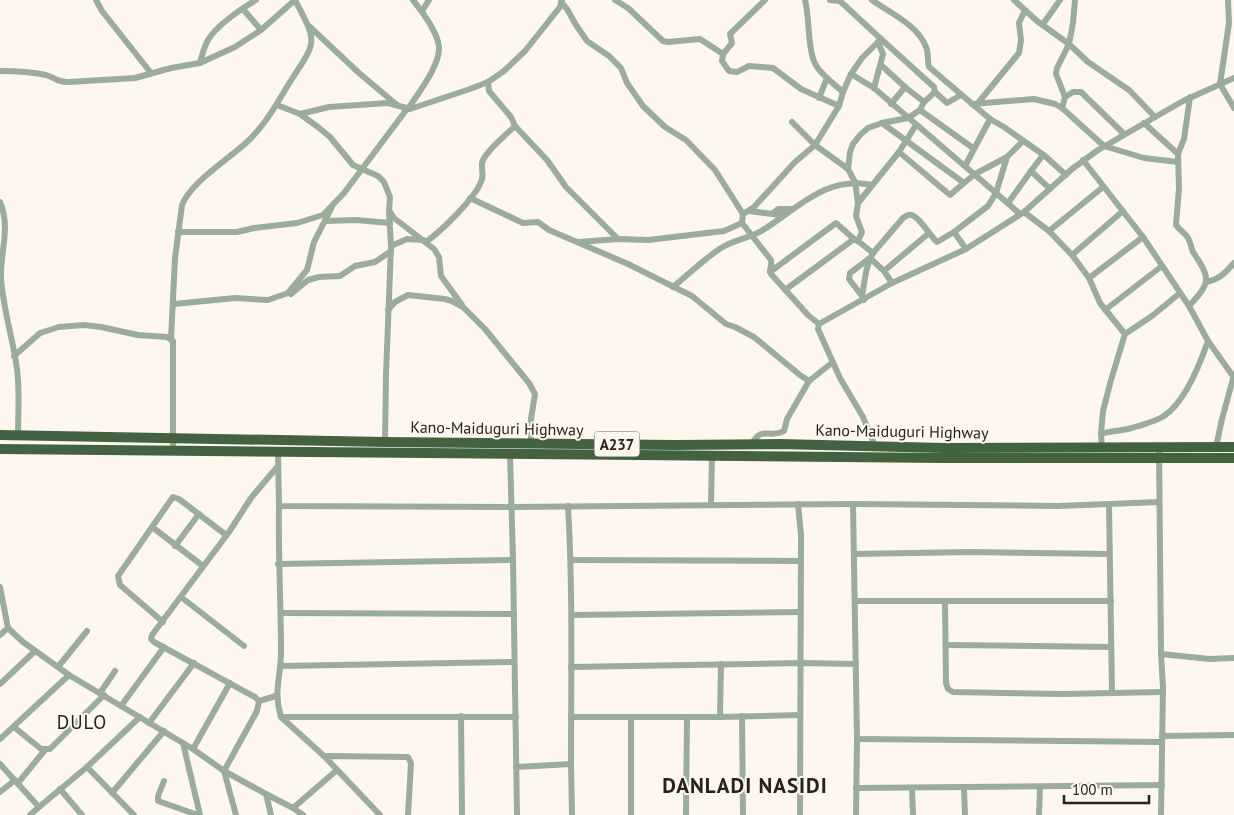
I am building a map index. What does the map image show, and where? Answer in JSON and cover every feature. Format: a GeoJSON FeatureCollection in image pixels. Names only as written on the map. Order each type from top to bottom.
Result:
{"type":"FeatureCollection","features":[{"type":"Feature","properties":{"kind":"highway","name":"Kano-Maiduguri Highway"},"geometry":{"type":"LineString","coordinates":[[0,435],[385,442],[752,444],[944,448],[1234,446]]}},
{"type":"Feature","properties":{"kind":"highway","name":"Kano-Maiduguri Highway"},"geometry":{"type":"LineString","coordinates":[[0,449],[944,458],[1234,458]]}},
{"type":"Feature","properties":{"kind":"street"},"geometry":{"type":"LineString","coordinates":[[96,0],[102,11],[151,73]]}},
{"type":"Feature","properties":{"kind":"street"},"geometry":{"type":"LineString","coordinates":[[0,71],[16,71],[48,76],[59,82],[136,78],[200,63],[236,47],[261,30],[295,0],[308,25],[312,43],[308,55],[277,105],[248,141],[185,196],[179,216],[171,339],[173,344],[173,452]]}},
{"type":"Feature","properties":{"kind":"street"},"geometry":{"type":"LineString","coordinates":[[178,232],[237,232],[297,223],[323,215],[344,193],[407,109],[435,65],[438,54],[438,41],[422,11],[413,0]]}},
{"type":"Feature","properties":{"kind":"street"},"geometry":{"type":"LineString","coordinates":[[422,11],[429,0]]}},
{"type":"Feature","properties":{"kind":"street"},"geometry":{"type":"LineString","coordinates":[[615,0],[628,8],[663,41],[700,39],[723,54]]}},
{"type":"Feature","properties":{"kind":"street"},"geometry":{"type":"LineString","coordinates":[[765,0],[730,34],[732,43],[723,54],[722,61],[729,70],[737,72],[749,66],[773,68],[800,89],[839,106]]}},
{"type":"Feature","properties":{"kind":"street"},"geometry":{"type":"LineString","coordinates":[[805,0],[816,66],[843,92]]}},
{"type":"Feature","properties":{"kind":"street"},"geometry":{"type":"LineString","coordinates":[[830,0],[840,1],[880,41],[934,86],[935,92],[947,102],[960,96]]}},
{"type":"Feature","properties":{"kind":"street"},"geometry":{"type":"LineString","coordinates":[[872,0],[916,31],[927,48],[929,67],[960,96],[975,104],[990,119],[1043,155],[1066,175]]}},
{"type":"Feature","properties":{"kind":"street"},"geometry":{"type":"LineString","coordinates":[[1014,0],[1069,44],[1088,62],[1129,90],[1155,117]]}},
{"type":"Feature","properties":{"kind":"street"},"geometry":{"type":"LineString","coordinates":[[1042,24],[1060,0]]}},
{"type":"Feature","properties":{"kind":"street"},"geometry":{"type":"LineString","coordinates":[[1065,97],[1056,80],[1056,74],[1069,44],[1075,0]]}},
{"type":"Feature","properties":{"kind":"street"},"geometry":{"type":"LineString","coordinates":[[1228,0],[1232,20],[1220,84],[1234,108]]}},
{"type":"Feature","properties":{"kind":"street"},"geometry":{"type":"LineString","coordinates":[[200,63],[211,36],[251,1]]}},
{"type":"Feature","properties":{"kind":"street"},"geometry":{"type":"LineString","coordinates":[[300,114],[329,107],[388,103],[407,109],[488,82],[504,71],[525,52],[560,7],[562,1]]}},
{"type":"Feature","properties":{"kind":"street"},"geometry":{"type":"LineString","coordinates":[[562,1],[587,41],[609,56],[620,68],[627,83],[643,106],[665,128],[686,140],[715,170],[746,212]]}},
{"type":"Feature","properties":{"kind":"street"},"geometry":{"type":"LineString","coordinates":[[243,9],[261,30]]}},
{"type":"Feature","properties":{"kind":"street"},"geometry":{"type":"LineString","coordinates":[[975,104],[1019,53],[1021,40],[1019,23],[1025,10]]}},
{"type":"Feature","properties":{"kind":"street"},"geometry":{"type":"LineString","coordinates":[[308,25],[359,73],[399,106]]}},
{"type":"Feature","properties":{"kind":"street"},"geometry":{"type":"LineString","coordinates":[[874,88],[883,54],[880,41]]}},
{"type":"Feature","properties":{"kind":"street"},"geometry":{"type":"LineString","coordinates":[[579,242],[618,239],[648,240],[692,236],[724,231],[738,226],[746,212],[768,192],[798,158],[815,145],[839,106],[851,74],[862,58],[880,41]]}},
{"type":"Feature","properties":{"kind":"street"},"geometry":{"type":"LineString","coordinates":[[881,65],[924,102]]}},
{"type":"Feature","properties":{"kind":"street"},"geometry":{"type":"LineString","coordinates":[[851,74],[874,88],[1008,203],[1049,231],[1072,255],[1089,278],[1105,310],[1125,334]]}},
{"type":"Feature","properties":{"kind":"street"},"geometry":{"type":"LineString","coordinates":[[819,98],[827,78]]}},
{"type":"Feature","properties":{"kind":"street"},"geometry":{"type":"LineString","coordinates":[[819,324],[892,283],[966,249],[1022,213],[1083,160],[1104,146],[1190,97],[1234,78]]}},
{"type":"Feature","properties":{"kind":"street"},"geometry":{"type":"LineString","coordinates":[[488,82],[490,91],[511,117],[515,126],[553,167],[555,173],[566,187],[618,239]]}},
{"type":"Feature","properties":{"kind":"street"},"geometry":{"type":"LineString","coordinates":[[891,104],[905,87]]}},
{"type":"Feature","properties":{"kind":"street"},"geometry":{"type":"LineString","coordinates":[[848,169],[850,152],[860,135],[868,128],[882,123],[908,118],[920,110],[924,102],[935,92]]}},
{"type":"Feature","properties":{"kind":"street"},"geometry":{"type":"LineString","coordinates":[[1062,108],[1065,97],[1073,92],[1081,92],[1124,134]]}},
{"type":"Feature","properties":{"kind":"street"},"geometry":{"type":"LineString","coordinates":[[1189,306],[1207,282],[1205,272],[1198,257],[1193,252],[1190,241],[1176,226],[1179,188],[1178,154],[1184,139],[1190,97]]}},
{"type":"Feature","properties":{"kind":"street"},"geometry":{"type":"LineString","coordinates":[[975,104],[1034,99],[1055,104],[1062,108],[1104,146],[1144,158],[1178,162]]}},
{"type":"Feature","properties":{"kind":"street"},"geometry":{"type":"LineString","coordinates":[[277,105],[300,114],[324,132],[353,165],[378,176],[387,186],[390,197],[391,249],[385,442]]}},
{"type":"Feature","properties":{"kind":"street"},"geometry":{"type":"LineString","coordinates":[[920,110],[973,148]]}},
{"type":"Feature","properties":{"kind":"street"},"geometry":{"type":"LineString","coordinates":[[951,172],[963,164],[990,119]]}},
{"type":"Feature","properties":{"kind":"street"},"geometry":{"type":"LineString","coordinates":[[785,290],[856,240],[862,232],[856,216],[858,203],[855,182],[848,169],[815,145],[792,122]]}},
{"type":"Feature","properties":{"kind":"street"},"geometry":{"type":"LineString","coordinates":[[882,123],[964,183]]}},
{"type":"Feature","properties":{"kind":"street"},"geometry":{"type":"LineString","coordinates":[[1144,123],[1178,154]]}},
{"type":"Feature","properties":{"kind":"street"},"geometry":{"type":"LineString","coordinates":[[858,203],[899,152],[916,125]]}},
{"type":"Feature","properties":{"kind":"street"},"geometry":{"type":"LineString","coordinates":[[283,295],[289,296],[308,280],[319,277],[340,276],[355,266],[375,262],[407,239],[424,241],[438,233],[470,198],[483,178],[483,159],[515,126]]}},
{"type":"Feature","properties":{"kind":"street"},"geometry":{"type":"LineString","coordinates":[[899,152],[950,195],[975,174],[1006,157],[1023,141]]}},
{"type":"Feature","properties":{"kind":"street"},"geometry":{"type":"LineString","coordinates":[[1008,203],[1043,155]]}},
{"type":"Feature","properties":{"kind":"street"},"geometry":{"type":"LineString","coordinates":[[863,298],[849,279],[849,275],[871,255],[903,218],[909,214],[912,215],[937,242],[954,232],[988,206],[996,193],[1006,157]]}},
{"type":"Feature","properties":{"kind":"street"},"geometry":{"type":"LineString","coordinates":[[1083,160],[1102,187],[1143,237],[1189,306],[1208,341],[1234,376],[1216,447]]}},
{"type":"Feature","properties":{"kind":"street"},"geometry":{"type":"LineString","coordinates":[[1031,171],[1050,189]]}},
{"type":"Feature","properties":{"kind":"street"},"geometry":{"type":"LineString","coordinates":[[673,287],[722,247],[761,231],[818,194],[834,186],[855,182],[872,185]]}},
{"type":"Feature","properties":{"kind":"street"},"geometry":{"type":"LineString","coordinates":[[1049,231],[1102,187]]}},
{"type":"Feature","properties":{"kind":"street"},"geometry":{"type":"LineString","coordinates":[[470,198],[523,223],[538,222],[549,230],[628,264],[698,300],[726,324],[735,326],[754,337],[810,381]]}},
{"type":"Feature","properties":{"kind":"street"},"geometry":{"type":"LineString","coordinates":[[0,202],[5,219],[6,241],[1,276],[14,356],[18,395],[18,435]]}},
{"type":"Feature","properties":{"kind":"street"},"geometry":{"type":"LineString","coordinates":[[174,304],[235,298],[268,300],[283,295],[293,288],[307,270],[314,242],[333,204]]}},
{"type":"Feature","properties":{"kind":"street"},"geometry":{"type":"LineString","coordinates":[[746,212],[781,215],[793,209]]}},
{"type":"Feature","properties":{"kind":"street"},"geometry":{"type":"LineString","coordinates":[[389,210],[394,218],[434,249],[439,257],[441,276],[463,307],[485,329],[529,383],[535,394],[531,419],[531,443]]}},
{"type":"Feature","properties":{"kind":"street"},"geometry":{"type":"LineString","coordinates":[[1072,255],[1123,211]]}},
{"type":"Feature","properties":{"kind":"street"},"geometry":{"type":"LineString","coordinates":[[326,221],[356,220],[390,223]]}},
{"type":"Feature","properties":{"kind":"street"},"geometry":{"type":"LineString","coordinates":[[742,222],[771,260],[770,272],[808,316],[819,324]]}},
{"type":"Feature","properties":{"kind":"street"},"geometry":{"type":"LineString","coordinates":[[770,272],[836,223],[871,255],[892,283]]}},
{"type":"Feature","properties":{"kind":"street"},"geometry":{"type":"LineString","coordinates":[[954,232],[966,249]]}},
{"type":"Feature","properties":{"kind":"street"},"geometry":{"type":"LineString","coordinates":[[884,271],[929,234]]}},
{"type":"Feature","properties":{"kind":"street"},"geometry":{"type":"LineString","coordinates":[[1089,278],[1143,237]]}},
{"type":"Feature","properties":{"kind":"street"},"geometry":{"type":"LineString","coordinates":[[863,298],[867,264],[871,255]]}},
{"type":"Feature","properties":{"kind":"street"},"geometry":{"type":"LineString","coordinates":[[1207,282],[1216,280],[1225,274],[1234,263]]}},
{"type":"Feature","properties":{"kind":"street"},"geometry":{"type":"LineString","coordinates":[[1105,310],[1162,266]]}},
{"type":"Feature","properties":{"kind":"street"},"geometry":{"type":"LineString","coordinates":[[1102,448],[1103,411],[1125,334],[1152,316],[1180,293]]}},
{"type":"Feature","properties":{"kind":"street"},"geometry":{"type":"LineString","coordinates":[[388,310],[395,302],[408,295],[452,300],[463,307]]}},
{"type":"Feature","properties":{"kind":"street"},"geometry":{"type":"LineString","coordinates":[[819,324],[820,334],[832,362],[863,417],[875,446]]}},
{"type":"Feature","properties":{"kind":"street"},"geometry":{"type":"LineString","coordinates":[[14,356],[40,333],[59,327],[84,325],[171,339]]}},
{"type":"Feature","properties":{"kind":"street"},"geometry":{"type":"LineString","coordinates":[[1101,434],[1127,430],[1164,417],[1176,406],[1187,390],[1202,359],[1208,341]]}},
{"type":"Feature","properties":{"kind":"street"},"geometry":{"type":"LineString","coordinates":[[752,444],[757,436],[763,433],[780,433],[784,431],[787,419],[810,381],[832,362]]}},
{"type":"Feature","properties":{"kind":"street"},"geometry":{"type":"LineString","coordinates":[[1159,446],[1163,692],[1161,815]]}},
{"type":"Feature","properties":{"kind":"street"},"geometry":{"type":"LineString","coordinates":[[278,452],[278,564],[281,613],[280,666],[276,696],[281,717],[324,756],[380,815]]}},
{"type":"Feature","properties":{"kind":"street"},"geometry":{"type":"LineString","coordinates":[[510,453],[517,815]]}},
{"type":"Feature","properties":{"kind":"street"},"geometry":{"type":"LineString","coordinates":[[711,504],[712,456]]}},
{"type":"Feature","properties":{"kind":"street"},"geometry":{"type":"LineString","coordinates":[[259,701],[256,697],[151,639],[251,498],[278,466]]}},
{"type":"Feature","properties":{"kind":"street"},"geometry":{"type":"LineString","coordinates":[[163,622],[120,585],[118,576],[173,497],[179,499],[226,535]]}},
{"type":"Feature","properties":{"kind":"street"},"geometry":{"type":"LineString","coordinates":[[279,506],[511,507],[853,504],[1048,506],[1159,502]]}},
{"type":"Feature","properties":{"kind":"street"},"geometry":{"type":"LineString","coordinates":[[798,504],[801,561],[802,663],[800,815]]}},
{"type":"Feature","properties":{"kind":"street"},"geometry":{"type":"LineString","coordinates":[[853,504],[857,738],[856,815]]}},
{"type":"Feature","properties":{"kind":"street"},"geometry":{"type":"LineString","coordinates":[[1109,504],[1112,693]]}},
{"type":"Feature","properties":{"kind":"street"},"geometry":{"type":"LineString","coordinates":[[568,506],[572,615],[572,815]]}},
{"type":"Feature","properties":{"kind":"street"},"geometry":{"type":"LineString","coordinates":[[175,546],[199,514]]}},
{"type":"Feature","properties":{"kind":"street"},"geometry":{"type":"LineString","coordinates":[[152,527],[203,566]]}},
{"type":"Feature","properties":{"kind":"street"},"geometry":{"type":"LineString","coordinates":[[854,554],[971,552],[1109,554]]}},
{"type":"Feature","properties":{"kind":"street"},"geometry":{"type":"LineString","coordinates":[[278,564],[513,560]]}},
{"type":"Feature","properties":{"kind":"street"},"geometry":{"type":"LineString","coordinates":[[571,560],[801,561]]}},
{"type":"Feature","properties":{"kind":"street"},"geometry":{"type":"LineString","coordinates":[[0,587],[8,628],[36,651],[69,675],[164,731],[224,771],[303,815]]}},
{"type":"Feature","properties":{"kind":"street"},"geometry":{"type":"LineString","coordinates":[[181,597],[244,646]]}},
{"type":"Feature","properties":{"kind":"street"},"geometry":{"type":"LineString","coordinates":[[855,601],[1110,601]]}},
{"type":"Feature","properties":{"kind":"street"},"geometry":{"type":"LineString","coordinates":[[945,602],[946,683],[948,689],[953,692],[1017,694],[1163,692]]}},
{"type":"Feature","properties":{"kind":"street"},"geometry":{"type":"LineString","coordinates":[[572,615],[800,612]]}},
{"type":"Feature","properties":{"kind":"street"},"geometry":{"type":"LineString","coordinates":[[281,613],[514,614]]}},
{"type":"Feature","properties":{"kind":"street"},"geometry":{"type":"LineString","coordinates":[[0,635],[8,628]]}},
{"type":"Feature","properties":{"kind":"street"},"geometry":{"type":"LineString","coordinates":[[58,667],[87,631]]}},
{"type":"Feature","properties":{"kind":"street"},"geometry":{"type":"LineString","coordinates":[[946,645],[1111,647]]}},
{"type":"Feature","properties":{"kind":"street"},"geometry":{"type":"LineString","coordinates":[[121,706],[164,646]]}},
{"type":"Feature","properties":{"kind":"street"},"geometry":{"type":"LineString","coordinates":[[0,684],[36,651]]}},
{"type":"Feature","properties":{"kind":"street"},"geometry":{"type":"LineString","coordinates":[[1161,654],[1210,659],[1234,658]]}},
{"type":"Feature","properties":{"kind":"street"},"geometry":{"type":"LineString","coordinates":[[280,666],[514,662]]}},
{"type":"Feature","properties":{"kind":"street"},"geometry":{"type":"LineString","coordinates":[[149,723],[194,663]]}},
{"type":"Feature","properties":{"kind":"street"},"geometry":{"type":"LineString","coordinates":[[571,667],[802,663],[856,664]]}},
{"type":"Feature","properties":{"kind":"street"},"geometry":{"type":"LineString","coordinates":[[720,717],[721,664]]}},
{"type":"Feature","properties":{"kind":"street"},"geometry":{"type":"LineString","coordinates":[[0,792],[16,781],[45,750],[50,749],[102,694],[115,671]]}},
{"type":"Feature","properties":{"kind":"street"},"geometry":{"type":"LineString","coordinates":[[0,739],[69,675]]}},
{"type":"Feature","properties":{"kind":"street"},"geometry":{"type":"LineString","coordinates":[[193,749],[230,683]]}},
{"type":"Feature","properties":{"kind":"street"},"geometry":{"type":"LineString","coordinates":[[259,701],[276,696]]}},
{"type":"Feature","properties":{"kind":"street"},"geometry":{"type":"LineString","coordinates":[[236,815],[224,771],[257,711],[259,701]]}},
{"type":"Feature","properties":{"kind":"street"},"geometry":{"type":"LineString","coordinates":[[571,717],[800,715]]}},
{"type":"Feature","properties":{"kind":"street"},"geometry":{"type":"LineString","coordinates":[[461,716],[462,815]]}},
{"type":"Feature","properties":{"kind":"street"},"geometry":{"type":"LineString","coordinates":[[742,716],[743,815]]}},
{"type":"Feature","properties":{"kind":"street"},"geometry":{"type":"LineString","coordinates":[[30,815],[87,767],[140,717]]}},
{"type":"Feature","properties":{"kind":"street"},"geometry":{"type":"LineString","coordinates":[[281,717],[516,717]]}},
{"type":"Feature","properties":{"kind":"street"},"geometry":{"type":"LineString","coordinates":[[631,717],[631,815]]}},
{"type":"Feature","properties":{"kind":"street"},"geometry":{"type":"LineString","coordinates":[[686,815],[687,717]]}},
{"type":"Feature","properties":{"kind":"street"},"geometry":{"type":"LineString","coordinates":[[14,727],[41,749],[45,750]]}},
{"type":"Feature","properties":{"kind":"street"},"geometry":{"type":"LineString","coordinates":[[112,793],[164,731]]}},
{"type":"Feature","properties":{"kind":"street"},"geometry":{"type":"LineString","coordinates":[[857,738],[1162,739],[1234,735]]}},
{"type":"Feature","properties":{"kind":"street"},"geometry":{"type":"LineString","coordinates":[[183,743],[199,815]]}},
{"type":"Feature","properties":{"kind":"street"},"geometry":{"type":"LineString","coordinates":[[324,756],[408,757],[411,764],[408,815]]}},
{"type":"Feature","properties":{"kind":"street"},"geometry":{"type":"LineString","coordinates":[[0,764],[39,807]]}},
{"type":"Feature","properties":{"kind":"street"},"geometry":{"type":"LineString","coordinates":[[516,767],[571,764]]}},
{"type":"Feature","properties":{"kind":"street"},"geometry":{"type":"LineString","coordinates":[[87,767],[134,815]]}},
{"type":"Feature","properties":{"kind":"street"},"geometry":{"type":"LineString","coordinates":[[293,808],[338,770]]}},
{"type":"Feature","properties":{"kind":"street"},"geometry":{"type":"LineString","coordinates":[[164,781],[158,801],[199,815]]}},
{"type":"Feature","properties":{"kind":"street"},"geometry":{"type":"LineString","coordinates":[[856,788],[1162,785]]}},
{"type":"Feature","properties":{"kind":"street"},"geometry":{"type":"LineString","coordinates":[[1039,815],[1040,787]]}},
{"type":"Feature","properties":{"kind":"street"},"geometry":{"type":"LineString","coordinates":[[60,788],[82,815]]}},
{"type":"Feature","properties":{"kind":"street"},"geometry":{"type":"LineString","coordinates":[[912,788],[913,815]]}},
{"type":"Feature","properties":{"kind":"street"},"geometry":{"type":"LineString","coordinates":[[964,788],[966,815]]}},
{"type":"Feature","properties":{"kind":"street"},"geometry":{"type":"LineString","coordinates":[[266,794],[271,815]]}},
{"type":"Feature","properties":{"kind":"district","name":"DULO"},"geometry":{"type":"Point","coordinates":[82,722]}},
{"type":"Feature","properties":{"kind":"district","name":"DANLADI NASIDI"},"geometry":{"type":"Point","coordinates":[745,785]}}]}
